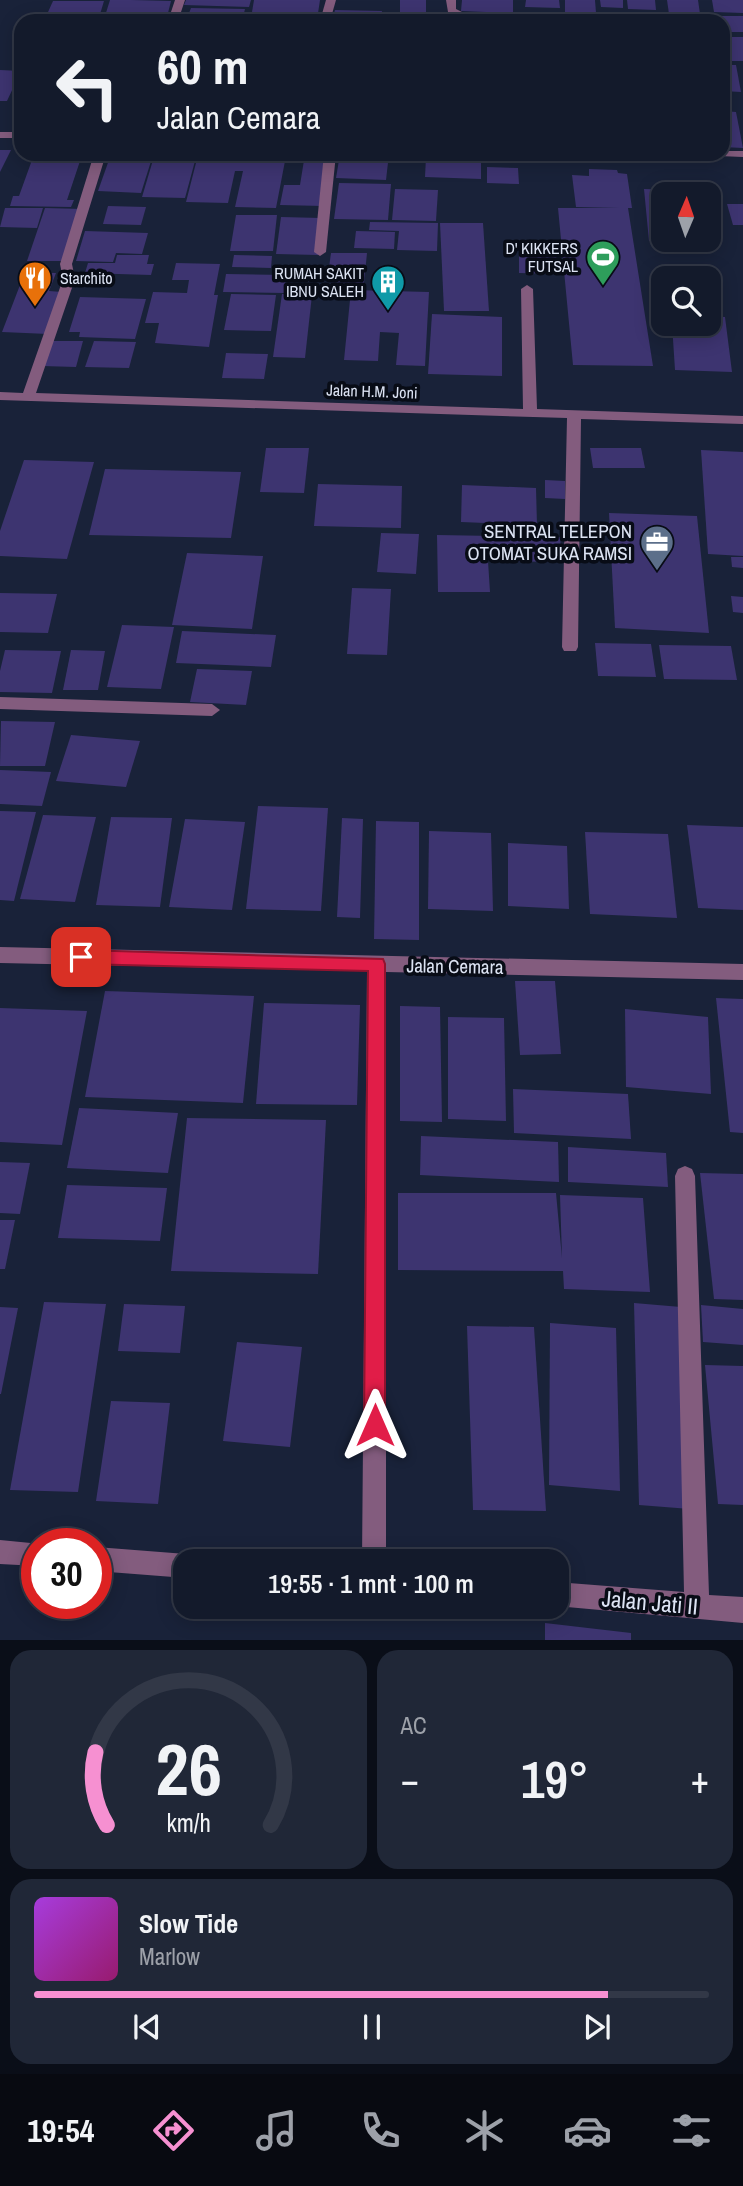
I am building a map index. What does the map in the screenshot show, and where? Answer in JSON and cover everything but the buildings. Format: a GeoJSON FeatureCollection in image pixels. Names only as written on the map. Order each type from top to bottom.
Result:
{"type":"FeatureCollection","features":[{"type":"Feature","properties":{"kind":"street"},"geometry":{"type":"LineString","coordinates":[[451,0],[451,10],[459,14]]}},
{"type":"Feature","properties":{"kind":"street"},"geometry":{"type":"LineString","coordinates":[[28,397],[69,279],[66,264],[98,161]]}},
{"type":"Feature","properties":{"kind":"street"},"geometry":{"type":"LineString","coordinates":[[320,252],[330,161]]}},
{"type":"Feature","properties":{"kind":"street"},"geometry":{"type":"LineString","coordinates":[[527,289],[530,414]]}},
{"type":"Feature","properties":{"kind":"street","name":"Jalan H.M. Joni"},"geometry":{"type":"LineString","coordinates":[[0,396],[743,420]]}},
{"type":"Feature","properties":{"kind":"street"},"geometry":{"type":"LineString","coordinates":[[570,647],[574,415]]}},
{"type":"Feature","properties":{"kind":"street"},"geometry":{"type":"LineString","coordinates":[[0,703],[212,710]]}},
{"type":"Feature","properties":{"kind":"street","name":"Jalan Cemara"},"geometry":{"type":"LineString","coordinates":[[0,956],[743,972]]}},
{"type":"Feature","properties":{"kind":"street"},"geometry":{"type":"LineString","coordinates":[[374,1549],[377,964]]}},
{"type":"Feature","properties":{"kind":"street"},"geometry":{"type":"LineString","coordinates":[[685,1176],[697,1605]]}},
{"type":"Feature","properties":{"kind":"street"},"geometry":{"type":"LineString","coordinates":[[0,1552],[21,1553]]}},
{"type":"Feature","properties":{"kind":"street"},"geometry":{"type":"LineString","coordinates":[[112,1560],[173,1565]]}},
{"type":"Feature","properties":{"kind":"street","name":"Jalan Jati II"},"geometry":{"type":"LineString","coordinates":[[569,1595],[743,1610]]}},
{"type":"Feature","properties":{"kind":"place","name":"D' KIKKERS FUTSAL"},"geometry":{"type":"Point","coordinates":[603,287]}},
{"type":"Feature","properties":{"kind":"place","name":"Starchito"},"geometry":{"type":"Point","coordinates":[35,308]}},
{"type":"Feature","properties":{"kind":"place","name":"RUMAH SAKIT IBNU SALEH"},"geometry":{"type":"Point","coordinates":[388,312]}},
{"type":"Feature","properties":{"kind":"place","name":"SENTRAL TELEPON OTOMAT SUKA RAMSI"},"geometry":{"type":"Point","coordinates":[657,572]}},
{"type":"Feature","properties":{"kind":"route"},"geometry":{"type":"LineString","coordinates":[[81,957],[377,964],[375,1425]]}}]}
